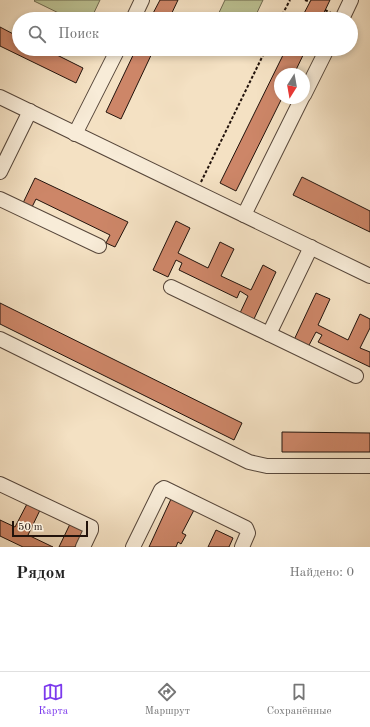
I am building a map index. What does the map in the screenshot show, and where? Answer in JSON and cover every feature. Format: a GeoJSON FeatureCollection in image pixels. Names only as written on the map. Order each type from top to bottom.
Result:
{"type":"FeatureCollection","features":[{"type":"Feature","properties":{"kind":"lane"},"geometry":{"type":"LineString","coordinates":[[136,12],[142,0]]}},
{"type":"Feature","properties":{"kind":"lane"},"geometry":{"type":"LineString","coordinates":[[345,12],[351,0]]}},
{"type":"Feature","properties":{"kind":"lane"},"geometry":{"type":"LineString","coordinates":[[75,134],[114,56]]}},
{"type":"Feature","properties":{"kind":"lane"},"geometry":{"type":"LineString","coordinates":[[310,82],[323,56]]}},
{"type":"Feature","properties":{"kind":"lane"},"geometry":{"type":"LineString","coordinates":[[0,97],[370,276]]}},
{"type":"Feature","properties":{"kind":"lane"},"geometry":{"type":"LineString","coordinates":[[244,215],[299,104]]}},
{"type":"Feature","properties":{"kind":"lane"},"geometry":{"type":"LineString","coordinates":[[0,172],[30,111]]}},
{"type":"Feature","properties":{"kind":"lane"},"geometry":{"type":"LineString","coordinates":[[0,199],[99,246]]}},
{"type":"Feature","properties":{"kind":"lane"},"geometry":{"type":"LineString","coordinates":[[269,334],[311,247]]}},
{"type":"Feature","properties":{"kind":"lane"},"geometry":{"type":"LineString","coordinates":[[171,288],[356,376]]}},
{"type":"Feature","properties":{"kind":"lane"},"geometry":{"type":"LineString","coordinates":[[0,339],[249,462],[267,466],[370,466]]}},
{"type":"Feature","properties":{"kind":"lane"},"geometry":{"type":"LineString","coordinates":[[0,484],[91,527],[83,547]]}},
{"type":"Feature","properties":{"kind":"lane"},"geometry":{"type":"LineString","coordinates":[[134,547],[161,490],[164,488],[246,528],[248,533],[242,547]]}},
{"type":"Feature","properties":{"kind":"path"},"geometry":{"type":"LineString","coordinates":[[284,12],[290,0]]}},
{"type":"Feature","properties":{"kind":"path"},"geometry":{"type":"LineString","coordinates":[[305,0],[310,2]]}},
{"type":"Feature","properties":{"kind":"path"},"geometry":{"type":"LineString","coordinates":[[196,192],[263,56]]}},
{"type":"Feature","properties":{"kind":"green space"},"geometry":{"type":"Polygon","coordinates":[[[100,0],[94,12],[57,12],[34,1],[100,0]]]}},
{"type":"Feature","properties":{"kind":"green space"},"geometry":{"type":"Polygon","coordinates":[[[225,0],[263,0],[257,12],[219,12],[225,0]]]}},
{"type":"Feature","properties":{"kind":"building"},"geometry":{"type":"Polygon","coordinates":[[[160,0],[178,0],[172,12],[154,12],[160,0]]]}},
{"type":"Feature","properties":{"kind":"building"},"geometry":{"type":"Polygon","coordinates":[[[311,0],[330,0],[324,12],[305,12],[311,0]]]}},
{"type":"Feature","properties":{"kind":"building"},"geometry":{"type":"Polygon","coordinates":[[[0,27],[12,33],[12,52],[0,46],[0,27]]]}},
{"type":"Feature","properties":{"kind":"building"},"geometry":{"type":"Polygon","coordinates":[[[21,56],[59,56],[83,68],[76,83],[21,56]]]}},
{"type":"Feature","properties":{"kind":"building"},"geometry":{"type":"Polygon","coordinates":[[[133,56],[151,56],[121,119],[106,112],[133,56]]]}},
{"type":"Feature","properties":{"kind":"building"},"geometry":{"type":"Polygon","coordinates":[[[283,56],[303,56],[297,68],[277,68],[283,56]]]}},
{"type":"Feature","properties":{"kind":"building"},"geometry":{"type":"Polygon","coordinates":[[[274,73],[274,104],[279,104],[236,191],[220,183],[274,73]]]}},
{"type":"Feature","properties":{"kind":"building"},"geometry":{"type":"Polygon","coordinates":[[[302,177],[370,211],[370,232],[293,195],[302,177]]]}},
{"type":"Feature","properties":{"kind":"building"},"geometry":{"type":"Polygon","coordinates":[[[35,178],[128,222],[115,247],[106,243],[110,235],[36,199],[32,207],[23,203],[35,178]]]}},
{"type":"Feature","properties":{"kind":"building"},"geometry":{"type":"Polygon","coordinates":[[[176,221],[190,228],[178,253],[208,268],[220,242],[234,249],[221,276],[251,290],[263,265],[276,272],[254,319],[240,313],[248,296],[240,291],[237,298],[179,270],[182,263],[176,260],[168,277],[153,270],[176,221]]]}},
{"type":"Feature","properties":{"kind":"building"},"geometry":{"type":"Polygon","coordinates":[[[316,293],[330,299],[318,325],[348,340],[360,314],[370,319],[370,328],[360,348],[370,352],[370,367],[318,342],[322,335],[316,332],[307,349],[293,342],[316,293]]]}},
{"type":"Feature","properties":{"kind":"building"},"geometry":{"type":"Polygon","coordinates":[[[0,303],[242,423],[234,440],[0,324],[0,303]]]}},
{"type":"Feature","properties":{"kind":"building"},"geometry":{"type":"Polygon","coordinates":[[[282,432],[370,433],[370,452],[282,452],[282,432]]]}},
{"type":"Feature","properties":{"kind":"building"},"geometry":{"type":"Polygon","coordinates":[[[171,499],[194,510],[182,533],[186,535],[181,544],[178,542],[176,547],[149,547],[171,499]]]}},
{"type":"Feature","properties":{"kind":"building"},"geometry":{"type":"Polygon","coordinates":[[[28,502],[41,508],[28,535],[53,547],[23,547],[0,536],[0,520],[15,527],[28,502]]]}},
{"type":"Feature","properties":{"kind":"building"},"geometry":{"type":"Polygon","coordinates":[[[70,524],[83,531],[75,547],[59,547],[70,524]]]}},
{"type":"Feature","properties":{"kind":"building"},"geometry":{"type":"Polygon","coordinates":[[[216,530],[233,538],[229,547],[208,547],[216,530]]]}}]}
